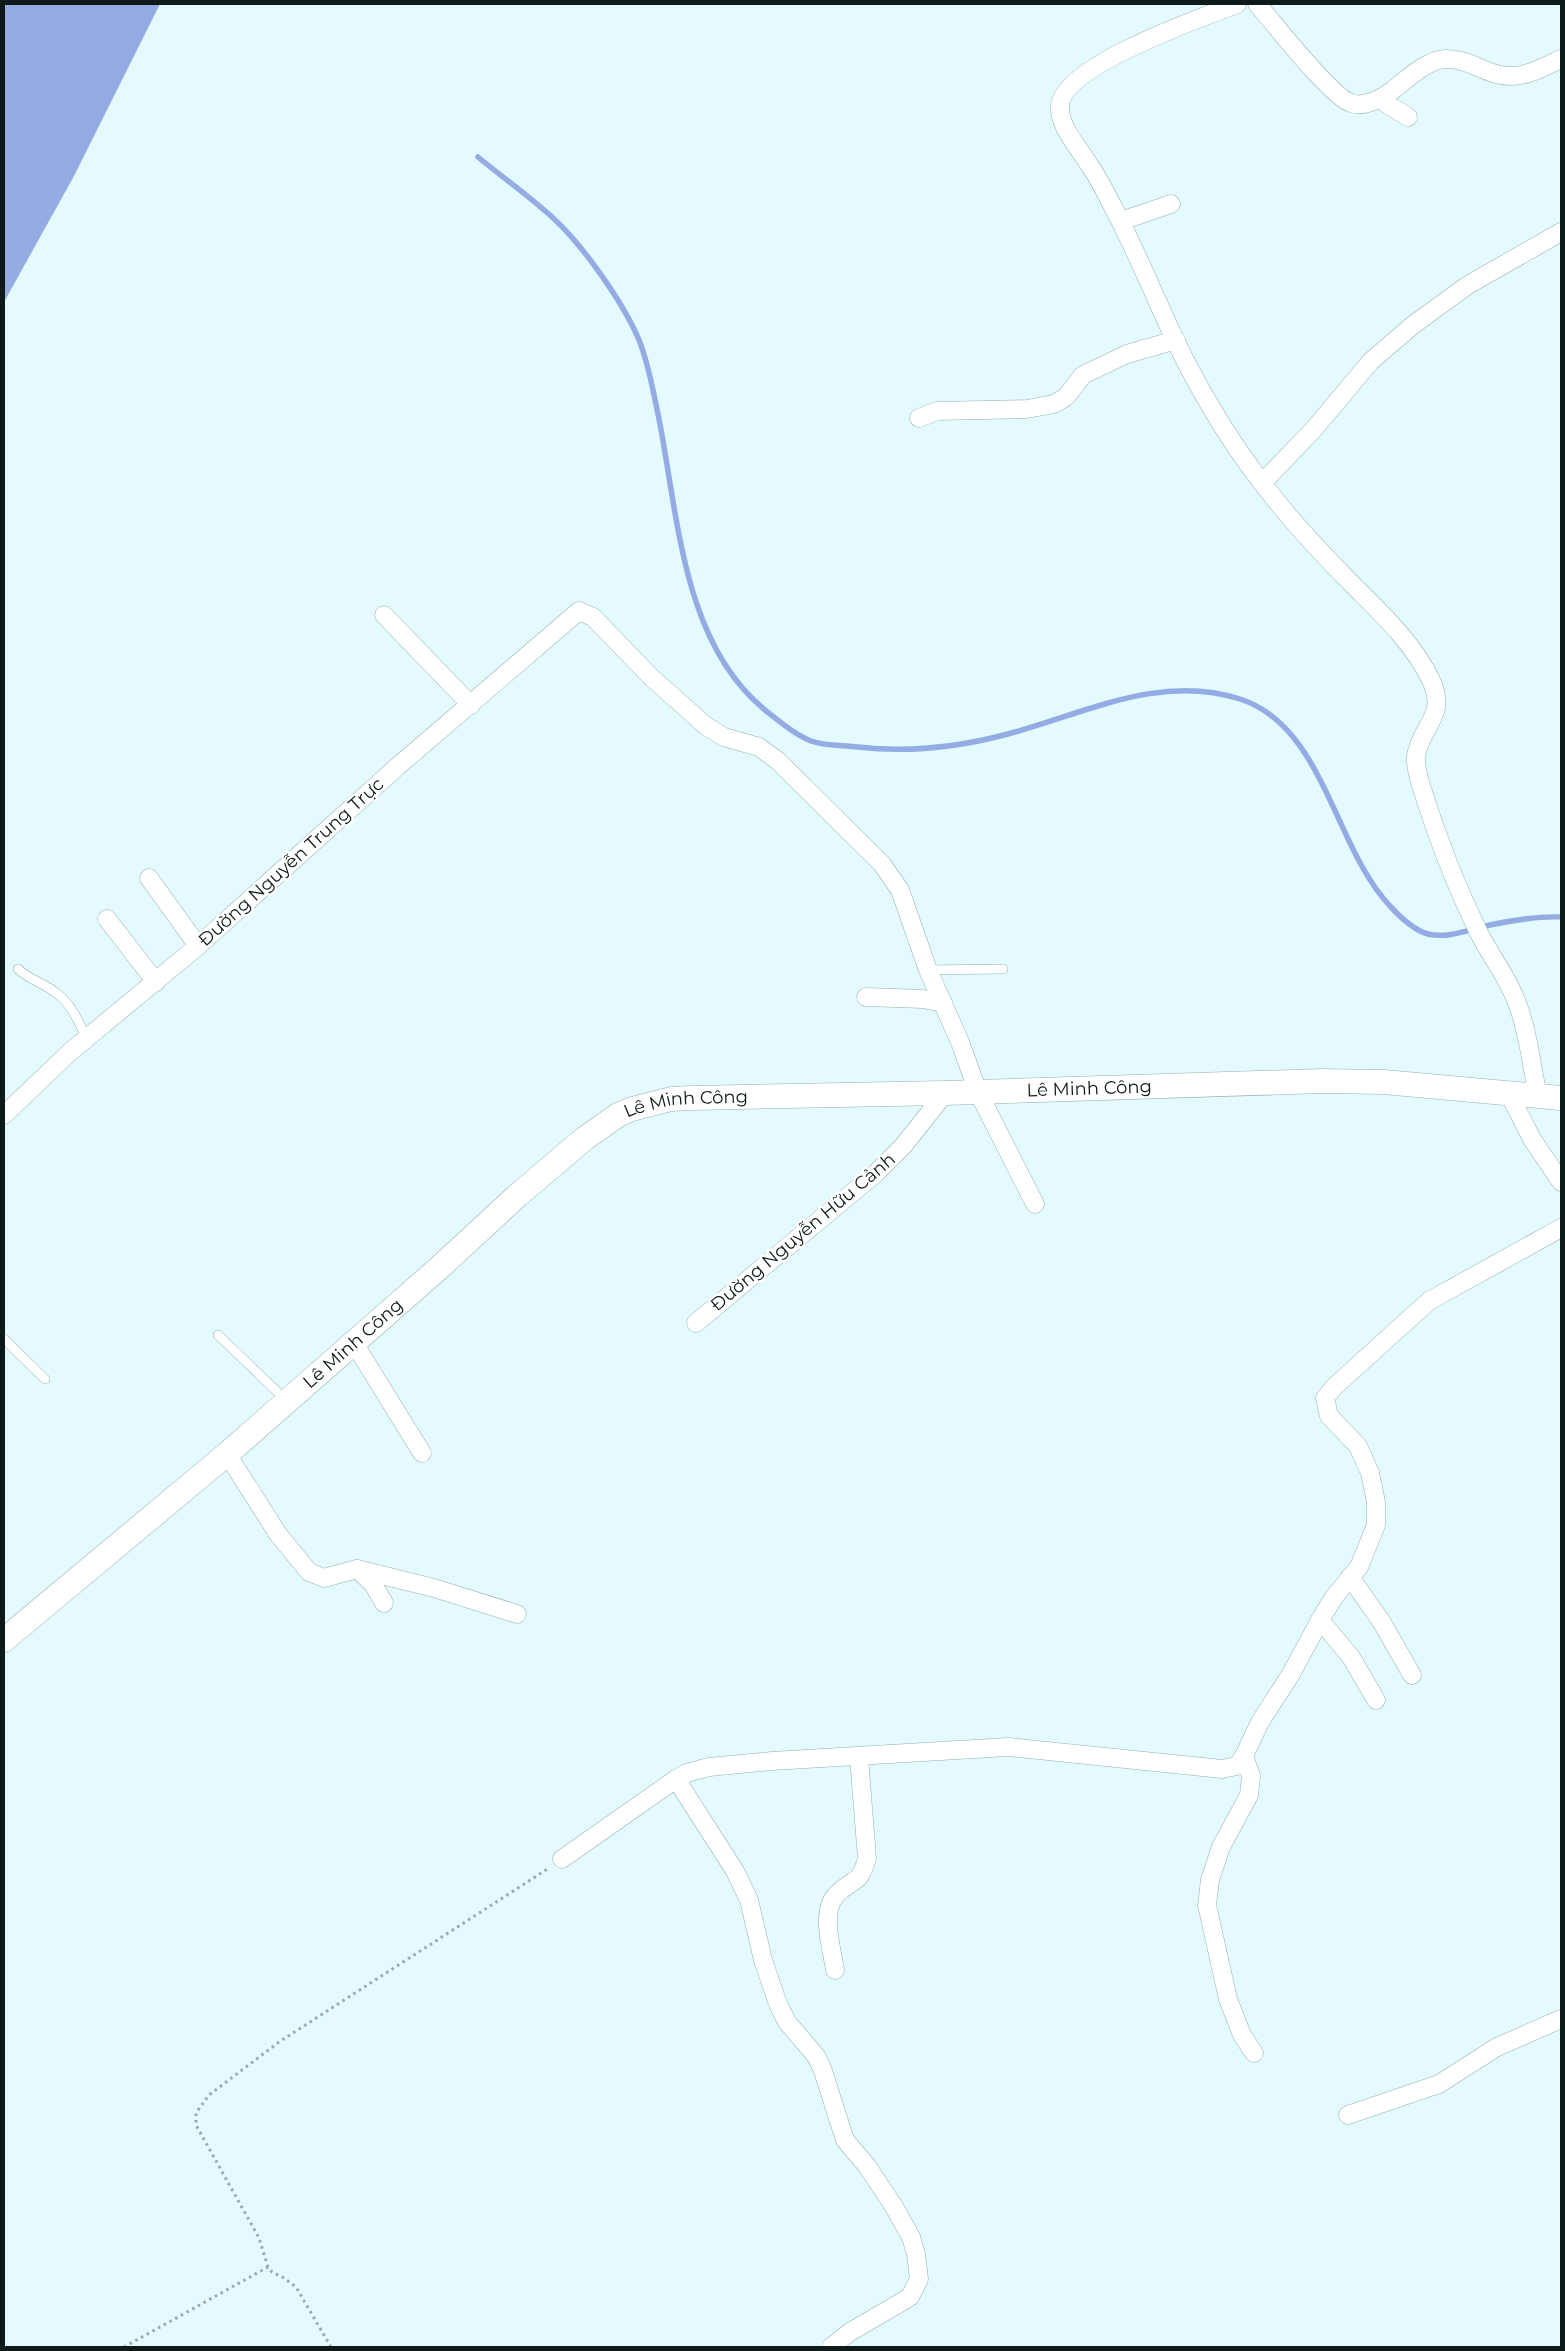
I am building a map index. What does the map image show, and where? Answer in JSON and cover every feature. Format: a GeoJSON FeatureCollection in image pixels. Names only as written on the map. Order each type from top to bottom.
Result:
{"type":"FeatureCollection","features":[{"type":"Feature","properties":{"kind":"main road","name":"Lê Minh Công"},"geometry":{"type":"LineString","coordinates":[[4,1640],[227,1454],[354,1343],[532,1182],[602,1126],[632,1109],[671,1099],[692,1098],[945,1093],[1323,1081],[1384,1082],[1550,1097]]}},
{"type":"Feature","properties":{"kind":"street"},"geometry":{"type":"LineString","coordinates":[[1237,4],[1151,37],[1111,58],[1089,73],[1062,98],[1060,106],[1065,127],[1091,166],[1121,222],[1187,364],[1215,414],[1262,483],[1330,562],[1382,613],[1409,644],[1432,682],[1437,704],[1432,722],[1416,753],[1418,773],[1449,867],[1475,925],[1516,998],[1550,1097]]}},
{"type":"Feature","properties":{"kind":"street"},"geometry":{"type":"LineString","coordinates":[[1257,4],[1333,90],[1350,103],[1361,104],[1378,99],[1426,67],[1443,59],[1464,60],[1492,72],[1510,76],[1532,72],[1561,60]]}},
{"type":"Feature","properties":{"kind":"street"},"geometry":{"type":"LineString","coordinates":[[1378,99],[1408,117]]}},
{"type":"Feature","properties":{"kind":"street"},"geometry":{"type":"LineString","coordinates":[[1121,222],[1171,204]]}},
{"type":"Feature","properties":{"kind":"street"},"geometry":{"type":"LineString","coordinates":[[1262,483],[1314,429],[1371,361],[1413,325],[1468,285],[1561,232]]}},
{"type":"Feature","properties":{"kind":"street"},"geometry":{"type":"LineString","coordinates":[[919,418],[937,411],[1028,409],[1054,404],[1066,397],[1082,375],[1127,354],[1176,340]]}},
{"type":"Feature","properties":{"kind":"street","name":"Đường Nguyễn Trung Trực"},"geometry":{"type":"LineString","coordinates":[[4,1115],[87,1038],[198,946],[384,778],[579,611],[593,617],[651,677],[706,726],[724,737],[759,748],[778,761],[882,864],[900,890],[928,970]]}},
{"type":"Feature","properties":{"kind":"street"},"geometry":{"type":"LineString","coordinates":[[384,615],[471,705]]}},
{"type":"Feature","properties":{"kind":"street"},"geometry":{"type":"LineString","coordinates":[[149,878],[198,946]]}},
{"type":"Feature","properties":{"kind":"street"},"geometry":{"type":"LineString","coordinates":[[107,919],[156,982]]}},
{"type":"Feature","properties":{"kind":"street"},"geometry":{"type":"LineString","coordinates":[[928,970],[960,1042],[978,1092],[1036,1204]]}},
{"type":"Feature","properties":{"kind":"street"},"geometry":{"type":"LineString","coordinates":[[866,998],[915,998],[944,1003]]}},
{"type":"Feature","properties":{"kind":"street","name":"Đường Nguyễn Hữu Cảnh"},"geometry":{"type":"LineString","coordinates":[[696,1323],[876,1173],[904,1145],[945,1093]]}},
{"type":"Feature","properties":{"kind":"street"},"geometry":{"type":"LineString","coordinates":[[1509,1094],[1532,1139],[1561,1182]]}},
{"type":"Feature","properties":{"kind":"street"},"geometry":{"type":"LineString","coordinates":[[562,1859],[676,1779],[686,1773],[710,1767],[772,1761],[1008,1748],[1222,1769],[1237,1766],[1244,1756],[1260,1722],[1334,1597],[1359,1567],[1373,1535],[1377,1518],[1370,1473],[1362,1455],[1351,1438],[1329,1416],[1326,1398],[1334,1387],[1430,1302],[1561,1228]]}},
{"type":"Feature","properties":{"kind":"street"},"geometry":{"type":"LineString","coordinates":[[354,1343],[422,1453]]}},
{"type":"Feature","properties":{"kind":"street"},"geometry":{"type":"LineString","coordinates":[[227,1454],[278,1534],[309,1572],[324,1578],[357,1569],[434,1588],[518,1614]]}},
{"type":"Feature","properties":{"kind":"street"},"geometry":{"type":"LineString","coordinates":[[357,1569],[373,1584],[384,1604]]}},
{"type":"Feature","properties":{"kind":"street"},"geometry":{"type":"LineString","coordinates":[[1350,1578],[1381,1621],[1412,1675]]}},
{"type":"Feature","properties":{"kind":"street"},"geometry":{"type":"LineString","coordinates":[[1320,1620],[1351,1657],[1376,1700]]}},
{"type":"Feature","properties":{"kind":"street"},"geometry":{"type":"LineString","coordinates":[[1244,1756],[1251,1776],[1250,1795],[1221,1847],[1210,1880],[1207,1905],[1228,1999],[1242,2035],[1254,2053]]}},
{"type":"Feature","properties":{"kind":"street"},"geometry":{"type":"LineString","coordinates":[[835,1970],[828,1917],[832,1901],[839,1892],[860,1878],[864,1872],[867,1858],[859,1757]]}},
{"type":"Feature","properties":{"kind":"street"},"geometry":{"type":"LineString","coordinates":[[676,1779],[735,1871],[749,1900],[763,1960],[778,2004],[787,2022],[816,2056],[822,2068],[845,2140],[867,2166],[893,2205],[911,2237],[916,2254],[919,2279],[910,2297],[850,2332],[831,2347]]}},
{"type":"Feature","properties":{"kind":"street"},"geometry":{"type":"LineString","coordinates":[[1348,2115],[1439,2084],[1496,2046],[1561,2019]]}},
{"type":"Feature","properties":{"kind":"lane"},"geometry":{"type":"LineString","coordinates":[[18,969],[32,980],[56,992],[73,1010],[87,1038]]}},
{"type":"Feature","properties":{"kind":"lane"},"geometry":{"type":"LineString","coordinates":[[928,970],[1003,969]]}},
{"type":"Feature","properties":{"kind":"lane"},"geometry":{"type":"LineString","coordinates":[[218,1335],[287,1401]]}},
{"type":"Feature","properties":{"kind":"lane"},"geometry":{"type":"LineString","coordinates":[[4,1339],[45,1379]]}},
{"type":"Feature","properties":{"kind":"path"},"geometry":{"type":"LineString","coordinates":[[331,2347],[296,2287],[272,2272],[268,2267],[259,2238],[196,2125],[196,2113],[203,2101],[222,2084],[286,2037],[562,1859]]}},
{"type":"Feature","properties":{"kind":"path"},"geometry":{"type":"LineString","coordinates":[[124,2347],[268,2267]]}},
{"type":"Feature","properties":{"kind":"water"},"geometry":{"type":"Polygon","coordinates":[[[4,4],[160,4],[74,176],[4,302],[4,4]]]}},
{"type":"Feature","properties":{"kind":"waterway"},"geometry":{"type":"LineString","coordinates":[[478,157],[564,228],[601,274],[632,325],[650,374],[678,530],[687,571],[699,611],[715,648],[737,681],[765,710],[787,727],[811,741],[822,744],[877,749],[933,748],[990,739],[1093,707],[1151,693],[1180,691],[1210,692],[1240,699],[1268,713],[1291,734],[1310,761],[1326,790],[1355,853],[1371,881],[1390,906],[1402,919],[1412,926],[1428,934],[1443,935],[1517,920],[1561,917]]}}]}
